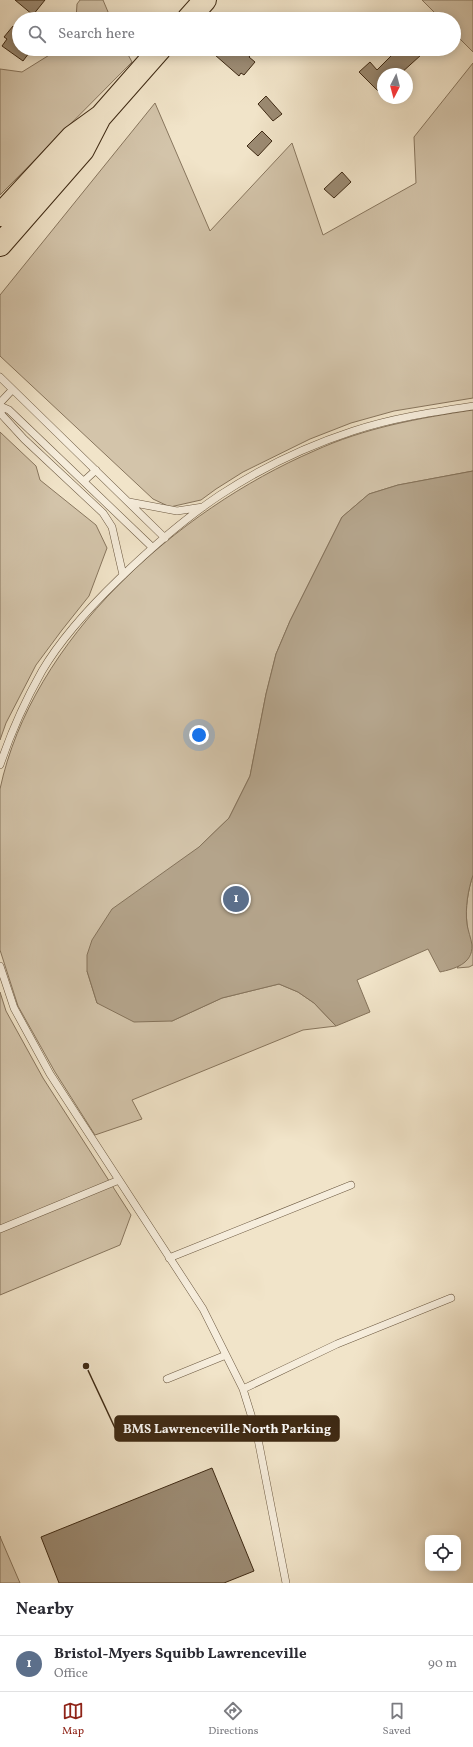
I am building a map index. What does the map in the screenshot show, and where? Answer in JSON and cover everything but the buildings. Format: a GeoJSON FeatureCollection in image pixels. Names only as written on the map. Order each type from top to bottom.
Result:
{"type":"FeatureCollection","features":[{"type":"Feature","properties":{"kind":"highway"},"geometry":{"type":"LineString","coordinates":[[194,12],[205,0]]}},
{"type":"Feature","properties":{"kind":"highway"},"geometry":{"type":"LineString","coordinates":[[0,216],[72,137],[101,116],[154,56]]}},
{"type":"Feature","properties":{"kind":"highway"},"geometry":{"type":"LineString","coordinates":[[0,245],[83,150],[101,116]]}},
{"type":"Feature","properties":{"kind":"lane"},"geometry":{"type":"LineString","coordinates":[[0,377],[165,538]]}},
{"type":"Feature","properties":{"kind":"lane"},"geometry":{"type":"LineString","coordinates":[[12,390],[0,404],[84,481],[152,547]]}},
{"type":"Feature","properties":{"kind":"lane"},"geometry":{"type":"LineString","coordinates":[[0,765],[14,726],[43,670],[68,635],[95,602],[152,547],[205,506],[247,479],[280,462],[354,430],[396,419],[473,406]]}},
{"type":"Feature","properties":{"kind":"lane"},"geometry":{"type":"LineString","coordinates":[[0,410],[2,415],[24,439],[103,513],[112,527],[123,575]]}},
{"type":"Feature","properties":{"kind":"lane"},"geometry":{"type":"LineString","coordinates":[[84,481],[96,470]]}},
{"type":"Feature","properties":{"kind":"lane"},"geometry":{"type":"LineString","coordinates":[[129,502],[177,511],[205,506]]}},
{"type":"Feature","properties":{"kind":"lane"},"geometry":{"type":"LineString","coordinates":[[0,966],[14,1008],[50,1074],[203,1309],[243,1389],[257,1434],[265,1469],[285,1582]]}},
{"type":"Feature","properties":{"kind":"lane"},"geometry":{"type":"LineString","coordinates":[[0,1229],[119,1180]]}},
{"type":"Feature","properties":{"kind":"lane"},"geometry":{"type":"LineString","coordinates":[[169,1258],[351,1185]]}},
{"type":"Feature","properties":{"kind":"lane"},"geometry":{"type":"LineString","coordinates":[[243,1389],[337,1344],[450,1298]]}},
{"type":"Feature","properties":{"kind":"lane"},"geometry":{"type":"LineString","coordinates":[[167,1379],[226,1354]]}},
{"type":"Feature","properties":{"kind":"shaded area"},"geometry":{"type":"Polygon","coordinates":[[[80,0],[103,0],[108,12],[76,12],[77,4],[80,0]]]}},
{"type":"Feature","properties":{"kind":"shaded area"},"geometry":{"type":"Polygon","coordinates":[[[422,0],[473,0],[473,52],[461,40],[461,12],[434,12],[422,0]]]}},
{"type":"Feature","properties":{"kind":"shaded area"},"geometry":{"type":"Polygon","coordinates":[[[48,56],[129,56],[132,62],[0,195],[0,69],[22,72],[48,56]]]}},
{"type":"Feature","properties":{"kind":"shaded area"},"geometry":{"type":"Polygon","coordinates":[[[473,63],[473,398],[394,411],[351,423],[310,439],[243,472],[201,500],[170,507],[153,499],[0,356],[0,295],[155,103],[210,231],[292,143],[323,235],[416,183],[414,137],[473,63]]]}},
{"type":"Feature","properties":{"kind":"shaded area"},"geometry":{"type":"Polygon","coordinates":[[[473,410],[473,471],[398,485],[369,494],[342,517],[290,621],[276,654],[266,694],[250,776],[229,818],[199,847],[87,971],[97,1003],[172,1021],[222,998],[279,984],[298,992],[314,1003],[336,1026],[303,1030],[132,1100],[142,1119],[95,1135],[55,1072],[18,1006],[0,950],[0,789],[17,734],[43,681],[77,632],[118,586],[163,544],[212,508],[262,476],[314,451],[352,436],[392,425],[473,410]]]}},
{"type":"Feature","properties":{"kind":"shaded area"},"geometry":{"type":"Polygon","coordinates":[[[0,432],[36,466],[40,480],[96,525],[107,548],[89,596],[36,665],[6,723],[0,740],[0,432]]]}},
{"type":"Feature","properties":{"kind":"shaded area"},"geometry":{"type":"Polygon","coordinates":[[[473,471],[473,875],[468,893],[466,912],[472,945],[469,957],[457,967],[440,972],[428,949],[357,980],[370,1012],[336,1026],[314,1003],[298,992],[279,984],[222,998],[172,1021],[134,1022],[97,1003],[87,971],[87,955],[92,940],[112,909],[199,847],[229,818],[250,776],[266,694],[276,654],[290,621],[342,517],[369,494],[398,485],[473,471]]]}},
{"type":"Feature","properties":{"kind":"shaded area"},"geometry":{"type":"Polygon","coordinates":[[[473,875],[473,965],[469,967],[457,968],[466,957],[469,948],[466,918],[468,893],[473,875]]]}},
{"type":"Feature","properties":{"kind":"shaded area"},"geometry":{"type":"Polygon","coordinates":[[[0,992],[6,1011],[43,1078],[131,1215],[120,1245],[0,1295],[0,992]]]}},
{"type":"Feature","properties":{"kind":"shaded area"},"geometry":{"type":"Polygon","coordinates":[[[0,1536],[1,1539],[20,1583],[0,1583],[0,1536]]]}},
{"type":"Feature","properties":{"kind":"place","name":"Bristol-Myers Squibb Lawrenceville"},"geometry":{"type":"Point","coordinates":[236,899]}},
{"type":"Feature","properties":{"kind":"place","name":"BMS Lawrenceville North Parking"},"geometry":{"type":"Point","coordinates":[86,1366]}}]}
